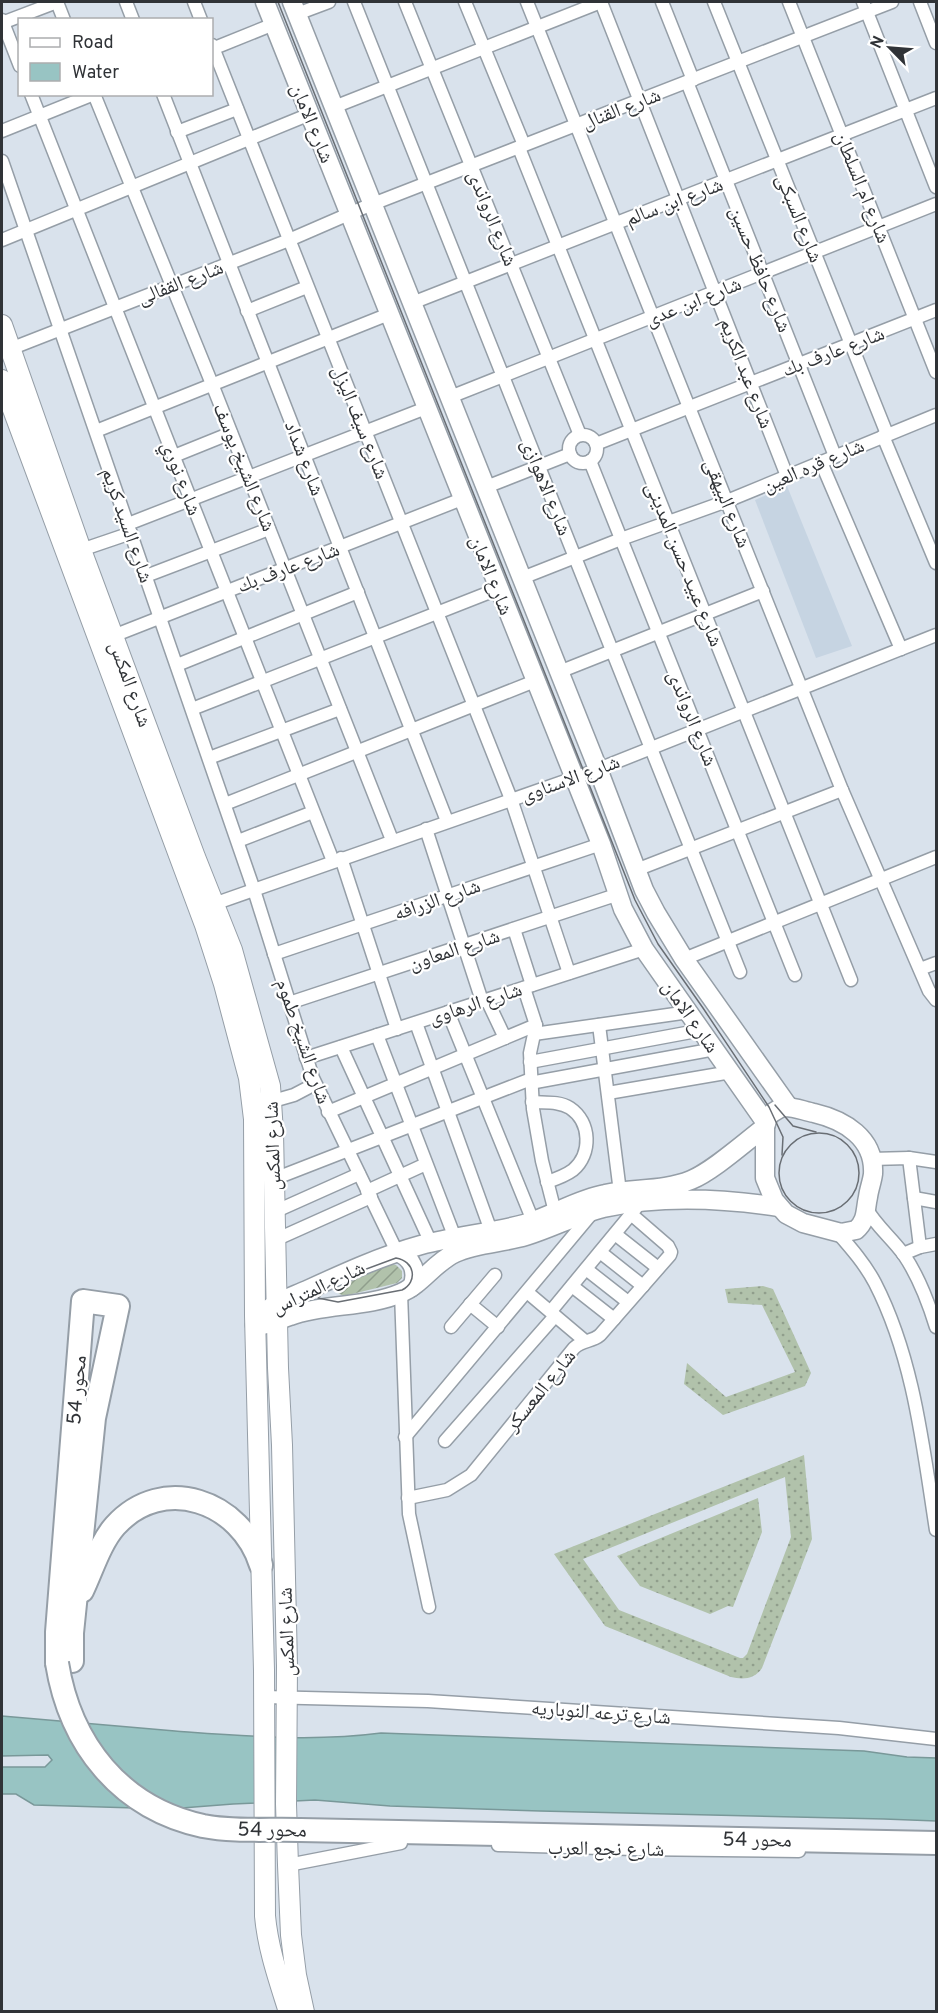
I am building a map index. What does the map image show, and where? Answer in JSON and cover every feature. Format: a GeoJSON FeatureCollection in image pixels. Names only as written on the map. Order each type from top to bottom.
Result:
{"type":"FeatureCollection","features":[{"type":"Feature","properties":{"kind":"highway","name":"محور 54"},"geometry":{"type":"LineString","coordinates":[[65,1662],[72,1633],[94,1418],[118,1305],[83,1301],[57,1632],[65,1662],[96,1732],[118,1762],[142,1782],[168,1798],[207,1811],[293,1822],[936,1843]]}},
{"type":"Feature","properties":{"kind":"highway"},"geometry":{"type":"LineString","coordinates":[[74,1609],[108,1534],[116,1524],[131,1513],[160,1500],[185,1499],[210,1505],[221,1511],[231,1518],[247,1536],[261,1565]]}},
{"type":"Feature","properties":{"kind":"highway","name":"محور 54"},"geometry":{"type":"LineString","coordinates":[[293,1822],[936,1830]]}},
{"type":"Feature","properties":{"kind":"main road","name":"شارع المكس"},"geometry":{"type":"LineString","coordinates":[[2,326],[113,636],[206,906],[249,1078],[262,1103],[274,1179],[293,1822],[288,1865],[291,1935],[304,2012]]}},
{"type":"Feature","properties":{"kind":"main road","name":"شارع المكس"},"geometry":{"type":"LineString","coordinates":[[2,380],[206,906]]}},
{"type":"Feature","properties":{"kind":"main road","name":"شارع المكس"},"geometry":{"type":"LineString","coordinates":[[262,1103],[254,1134],[255,1325],[264,1707],[264,1899],[267,1936],[289,2012]]}},
{"type":"Feature","properties":{"kind":"main road"},"geometry":{"type":"LineString","coordinates":[[258,1446],[282,1445]]}},
{"type":"Feature","properties":{"kind":"street"},"geometry":{"type":"LineString","coordinates":[[18,61],[2,22],[57,2],[63,18]]}},
{"type":"Feature","properties":{"kind":"street"},"geometry":{"type":"LineString","coordinates":[[126,2],[132,18]]}},
{"type":"Feature","properties":{"kind":"street"},"geometry":{"type":"LineString","coordinates":[[194,2],[200,18]]}},
{"type":"Feature","properties":{"kind":"street","name":"شارع الامان"},"geometry":{"type":"LineString","coordinates":[[265,2],[630,922],[644,949],[766,1125]]}},
{"type":"Feature","properties":{"kind":"street"},"geometry":{"type":"LineString","coordinates":[[295,8],[329,2]]}},
{"type":"Feature","properties":{"kind":"street","name":"شارع الاهوازى"},"geometry":{"type":"LineString","coordinates":[[354,2],[740,972]]}},
{"type":"Feature","properties":{"kind":"street","name":"شارع الرواندى"},"geometry":{"type":"LineString","coordinates":[[405,2],[580,435]]}},
{"type":"Feature","properties":{"kind":"street","name":"شارع عبيد حسن المدينى"},"geometry":{"type":"LineString","coordinates":[[465,2],[558,246],[851,980]]}},
{"type":"Feature","properties":{"kind":"street","name":"شارع البيهقى"},"geometry":{"type":"LineString","coordinates":[[527,2],[842,790],[929,992],[936,1000]]}},
{"type":"Feature","properties":{"kind":"street"},"geometry":{"type":"LineString","coordinates":[[334,107],[601,2]]}},
{"type":"Feature","properties":{"kind":"street","name":"شارع عبد الكريم"},"geometry":{"type":"LineString","coordinates":[[601,2],[787,476]]}},
{"type":"Feature","properties":{"kind":"street","name":"شارع حافظ حسين"},"geometry":{"type":"LineString","coordinates":[[662,2],[726,180],[835,456]]}},
{"type":"Feature","properties":{"kind":"street","name":"شارع السبكى"},"geometry":{"type":"LineString","coordinates":[[714,2],[936,563]]}},
{"type":"Feature","properties":{"kind":"street","name":"شارع ام السلطان"},"geometry":{"type":"LineString","coordinates":[[789,2],[936,372]]}},
{"type":"Feature","properties":{"kind":"street","name":"شارع القنال"},"geometry":{"type":"LineString","coordinates":[[349,214],[803,37],[865,7],[892,2]]}},
{"type":"Feature","properties":{"kind":"street"},"geometry":{"type":"LineString","coordinates":[[920,2],[936,43]]}},
{"type":"Feature","properties":{"kind":"street"},"geometry":{"type":"LineString","coordinates":[[865,7],[936,187]]}},
{"type":"Feature","properties":{"kind":"street","name":"شارع الامان"},"geometry":{"type":"LineString","coordinates":[[295,8],[598,769],[636,870],[656,914],[684,959],[789,1106]]}},
{"type":"Feature","properties":{"kind":"street"},"geometry":{"type":"LineString","coordinates":[[213,47],[274,24]]}},
{"type":"Feature","properties":{"kind":"street","name":"شارع سيف اليزل"},"geometry":{"type":"LineString","coordinates":[[213,49],[511,799],[569,973]]}},
{"type":"Feature","properties":{"kind":"street","name":"شارع نوري"},"geometry":{"type":"LineString","coordinates":[[32,96],[299,775],[363,924],[397,1029]]}},
{"type":"Feature","properties":{"kind":"street"},"geometry":{"type":"LineString","coordinates":[[2,131],[89,96]]}},
{"type":"Feature","properties":{"kind":"street","name":"شارع الشيخ يوسف"},"geometry":{"type":"LineString","coordinates":[[95,96],[212,384],[392,840]]}},
{"type":"Feature","properties":{"kind":"street","name":"شارع شداد"},"geometry":{"type":"LineString","coordinates":[[164,96],[447,821]]}},
{"type":"Feature","properties":{"kind":"street","name":"شارع ابن سالم"},"geometry":{"type":"LineString","coordinates":[[412,303],[936,98]]}},
{"type":"Feature","properties":{"kind":"street"},"geometry":{"type":"LineString","coordinates":[[177,132],[237,109]]}},
{"type":"Feature","properties":{"kind":"street"},"geometry":{"type":"LineString","coordinates":[[2,240],[310,114]]}},
{"type":"Feature","properties":{"kind":"street","name":"شارع السيد كريم"},"geometry":{"type":"LineString","coordinates":[[2,161],[254,890]]}},
{"type":"Feature","properties":{"kind":"street","name":"شارع ابن عدى"},"geometry":{"type":"LineString","coordinates":[[450,397],[936,204]]}},
{"type":"Feature","properties":{"kind":"street","name":"شارع القفالى"},"geometry":{"type":"LineString","coordinates":[[10,349],[289,240],[349,214]]}},
{"type":"Feature","properties":{"kind":"street"},"geometry":{"type":"LineString","coordinates":[[247,311],[308,287]]}},
{"type":"Feature","properties":{"kind":"street","name":"شارع عارف بك"},"geometry":{"type":"LineString","coordinates":[[596,444],[936,310]]}},
{"type":"Feature","properties":{"kind":"street"},"geometry":{"type":"LineString","coordinates":[[96,431],[389,314]]}},
{"type":"Feature","properties":{"kind":"street"},"geometry":{"type":"LineString","coordinates":[[81,549],[191,500],[426,408]]}},
{"type":"Feature","properties":{"kind":"street","name":"شارع قره العين"},"geometry":{"type":"LineString","coordinates":[[522,578],[621,538],[727,501],[936,415]]}},
{"type":"Feature","properties":{"kind":"street"},"geometry":{"type":"LineString","coordinates":[[174,456],[231,433]]}},
{"type":"Feature","properties":{"kind":"street"},"geometry":{"type":"LineString","coordinates":[[580,435],[590,437],[596,444],[595,456],[590,460],[581,463],[570,454],[570,442],[580,435]]}},
{"type":"Feature","properties":{"kind":"street"},"geometry":{"type":"LineString","coordinates":[[486,488],[570,454]]}},
{"type":"Feature","properties":{"kind":"street","name":"شارع الرواندى"},"geometry":{"type":"LineString","coordinates":[[590,460],[795,975]]}},
{"type":"Feature","properties":{"kind":"street"},"geometry":{"type":"LineString","coordinates":[[821,462],[901,649]]}},
{"type":"Feature","properties":{"kind":"street","name":"شارع عارف بك"},"geometry":{"type":"LineString","coordinates":[[113,636],[462,499]]}},
{"type":"Feature","properties":{"kind":"street"},"geometry":{"type":"LineString","coordinates":[[146,576],[269,529]]}},
{"type":"Feature","properties":{"kind":"street"},"geometry":{"type":"LineString","coordinates":[[192,709],[498,589]]}},
{"type":"Feature","properties":{"kind":"street"},"geometry":{"type":"LineString","coordinates":[[559,672],[763,591]]}},
{"type":"Feature","properties":{"kind":"street"},"geometry":{"type":"LineString","coordinates":[[177,665],[358,592]]}},
{"type":"Feature","properties":{"kind":"street","name":"شارع الاسناوى"},"geometry":{"type":"LineString","coordinates":[[206,906],[598,769],[936,635]]}},
{"type":"Feature","properties":{"kind":"street"},"geometry":{"type":"LineString","coordinates":[[225,804],[535,681]]}},
{"type":"Feature","properties":{"kind":"street"},"geometry":{"type":"LineString","coordinates":[[209,758],[340,709]]}},
{"type":"Feature","properties":{"kind":"street"},"geometry":{"type":"LineString","coordinates":[[636,870],[842,790]]}},
{"type":"Feature","properties":{"kind":"street"},"geometry":{"type":"LineString","coordinates":[[238,841],[314,812]]}},
{"type":"Feature","properties":{"kind":"street"},"geometry":{"type":"LineString","coordinates":[[426,829],[484,1000],[505,1038]]}},
{"type":"Feature","properties":{"kind":"street","name":"شارع الزرافه"},"geometry":{"type":"LineString","coordinates":[[274,954],[600,844]]}},
{"type":"Feature","properties":{"kind":"street"},"geometry":{"type":"LineString","coordinates":[[684,959],[934,858],[936,872]]}},
{"type":"Feature","properties":{"kind":"street","name":"شارع الشيخ طموم"},"geometry":{"type":"LineString","coordinates":[[254,890],[315,1084],[397,1252]]}},
{"type":"Feature","properties":{"kind":"street","name":"شارع المعاون"},"geometry":{"type":"LineString","coordinates":[[289,1003],[619,894]]}},
{"type":"Feature","properties":{"kind":"street"},"geometry":{"type":"LineString","coordinates":[[514,929],[528,986],[535,1030],[530,1062],[532,1102],[537,1135],[555,1212]]}},
{"type":"Feature","properties":{"kind":"street","name":"شارع الرهاوى"},"geometry":{"type":"LineString","coordinates":[[306,1058],[644,949]]}},
{"type":"Feature","properties":{"kind":"street"},"geometry":{"type":"LineString","coordinates":[[920,969],[936,963]]}},
{"type":"Feature","properties":{"kind":"street"},"geometry":{"type":"LineString","coordinates":[[448,1012],[533,1221]]}},
{"type":"Feature","properties":{"kind":"street"},"geometry":{"type":"LineString","coordinates":[[328,1112],[505,1038],[535,1030],[599,1025],[689,1012]]}},
{"type":"Feature","properties":{"kind":"street"},"geometry":{"type":"LineString","coordinates":[[416,1023],[491,1231]]}},
{"type":"Feature","properties":{"kind":"street"},"geometry":{"type":"LineString","coordinates":[[599,1025],[620,1192]]}},
{"type":"Feature","properties":{"kind":"street"},"geometry":{"type":"LineString","coordinates":[[530,1062],[702,1030]]}},
{"type":"Feature","properties":{"kind":"street"},"geometry":{"type":"LineString","coordinates":[[377,1035],[455,1238]]}},
{"type":"Feature","properties":{"kind":"street"},"geometry":{"type":"LineString","coordinates":[[341,1047],[431,1243]]}},
{"type":"Feature","properties":{"kind":"street"},"geometry":{"type":"LineString","coordinates":[[274,1179],[531,1081],[715,1049]]}},
{"type":"Feature","properties":{"kind":"street"},"geometry":{"type":"LineString","coordinates":[[608,1093],[731,1072]]}},
{"type":"Feature","properties":{"kind":"street"},"geometry":{"type":"LineString","coordinates":[[262,1103],[294,1095],[315,1084]]}},
{"type":"Feature","properties":{"kind":"street"},"geometry":{"type":"LineString","coordinates":[[532,1102],[558,1103],[569,1107],[578,1115],[587,1137],[582,1159],[574,1169],[565,1176],[547,1182]]}},
{"type":"Feature","properties":{"kind":"street"},"geometry":{"type":"LineString","coordinates":[[789,1106],[843,1123],[851,1128],[863,1142],[871,1159],[873,1176],[865,1218],[858,1228],[847,1233],[837,1232],[794,1219],[779,1207],[771,1194],[765,1178],[766,1125],[772,1113],[778,1108],[789,1106]]}},
{"type":"Feature","properties":{"kind":"street","name":"شارع المتراس"},"geometry":{"type":"LineString","coordinates":[[255,1325],[262,1313],[303,1312],[381,1300],[407,1290],[453,1254],[525,1236],[595,1211],[636,1208],[685,1191],[700,1176],[766,1125]]}},
{"type":"Feature","properties":{"kind":"street"},"geometry":{"type":"LineString","coordinates":[[871,1159],[909,1158],[936,1162]]}},
{"type":"Feature","properties":{"kind":"street"},"geometry":{"type":"LineString","coordinates":[[909,1158],[920,1247]]}},
{"type":"Feature","properties":{"kind":"street"},"geometry":{"type":"LineString","coordinates":[[275,1240],[426,1164]]}},
{"type":"Feature","properties":{"kind":"street"},"geometry":{"type":"LineString","coordinates":[[274,1212],[359,1174]]}},
{"type":"Feature","properties":{"kind":"street","name":"شارع المتراس"},"geometry":{"type":"LineString","coordinates":[[277,1313],[350,1270],[397,1252],[533,1221],[588,1198],[620,1192],[685,1191],[779,1207]]}},
{"type":"Feature","properties":{"kind":"street"},"geometry":{"type":"LineString","coordinates":[[914,1198],[936,1202]]}},
{"type":"Feature","properties":{"kind":"street"},"geometry":{"type":"LineString","coordinates":[[445,1442],[553,1313],[572,1286],[636,1208]]}},
{"type":"Feature","properties":{"kind":"street","name":"شارع المعسكر"},"geometry":{"type":"LineString","coordinates":[[408,1498],[447,1490],[471,1474],[574,1348],[585,1341],[596,1338],[670,1255],[670,1249],[636,1208]]}},
{"type":"Feature","properties":{"kind":"street"},"geometry":{"type":"LineString","coordinates":[[866,1208],[876,1224],[903,1254],[916,1275],[927,1297],[936,1327]]}},
{"type":"Feature","properties":{"kind":"street"},"geometry":{"type":"LineString","coordinates":[[405,1437],[595,1211]]}},
{"type":"Feature","properties":{"kind":"street"},"geometry":{"type":"LineString","coordinates":[[837,1232],[864,1264],[874,1282],[903,1356],[913,1392],[936,1530]]}},
{"type":"Feature","properties":{"kind":"street"},"geometry":{"type":"LineString","coordinates":[[615,1234],[658,1268]]}},
{"type":"Feature","properties":{"kind":"street"},"geometry":{"type":"LineString","coordinates":[[903,1254],[936,1244]]}},
{"type":"Feature","properties":{"kind":"street"},"geometry":{"type":"LineString","coordinates":[[397,1252],[405,1256],[413,1266],[415,1279],[407,1290],[405,1437],[408,1498],[414,1544],[429,1607]]}},
{"type":"Feature","properties":{"kind":"street"},"geometry":{"type":"LineString","coordinates":[[600,1252],[642,1286]]}},
{"type":"Feature","properties":{"kind":"street"},"geometry":{"type":"LineString","coordinates":[[586,1269],[628,1302]]}},
{"type":"Feature","properties":{"kind":"street"},"geometry":{"type":"LineString","coordinates":[[451,1327],[495,1275]]}},
{"type":"Feature","properties":{"kind":"street"},"geometry":{"type":"LineString","coordinates":[[572,1286],[614,1319]]}},
{"type":"Feature","properties":{"kind":"street"},"geometry":{"type":"LineString","coordinates":[[527,1292],[585,1341]]}},
{"type":"Feature","properties":{"kind":"street"},"geometry":{"type":"LineString","coordinates":[[470,1304],[498,1327]]}},
{"type":"Feature","properties":{"kind":"street","name":"شارع ترعه النوباريه"},"geometry":{"type":"LineString","coordinates":[[264,1707],[428,1701],[839,1728],[936,1739]]}},
{"type":"Feature","properties":{"kind":"street","name":"شارع نجع العرب"},"geometry":{"type":"LineString","coordinates":[[293,1822],[400,1843]]}},
{"type":"Feature","properties":{"kind":"street","name":"شارع نجع العرب"},"geometry":{"type":"LineString","coordinates":[[288,1865],[400,1843],[443,1841],[634,1849],[812,1851]]}},
{"type":"Feature","properties":{"kind":"shaded area"},"geometry":{"type":"Polygon","coordinates":[[[787,486],[852,646],[816,658],[755,500],[787,486]]]}},
{"type":"Feature","properties":{"kind":"shaded area"},"geometry":{"type":"Polygon","coordinates":[[[390,1264],[396,1265],[402,1271],[402,1278],[397,1283],[344,1296],[336,1292],[335,1285],[390,1264]]]}},
{"type":"Feature","properties":{"kind":"shaded area"},"geometry":{"type":"Polygon","coordinates":[[[763,1286],[773,1289],[811,1373],[805,1386],[723,1415],[684,1384],[687,1363],[726,1397],[795,1372],[762,1305],[728,1303],[725,1289],[763,1286]]]}},
{"type":"Feature","properties":{"kind":"shaded area"},"geometry":{"type":"Polygon","coordinates":[[[804,1455],[812,1539],[762,1668],[752,1676],[731,1677],[605,1626],[554,1554],[804,1455]],[[785,1477],[583,1559],[619,1610],[743,1658],[747,1654],[791,1537],[785,1477]]]}},
{"type":"Feature","properties":{"kind":"shaded area"},"geometry":{"type":"Polygon","coordinates":[[[758,1498],[762,1532],[733,1607],[728,1606],[710,1614],[640,1586],[617,1556],[758,1498]]]}},
{"type":"Feature","properties":{"kind":"water"},"geometry":{"type":"Polygon","coordinates":[[[2,1716],[253,1736],[304,1738],[381,1733],[864,1751],[907,1757],[936,1758],[936,1821],[390,1806],[315,1800],[169,1809],[34,1805],[16,1794],[2,1794],[2,1767],[45,1767],[52,1760],[48,1755],[2,1756],[2,1716]]]}},
{"type":"Feature","properties":{"kind":"tram line"},"geometry":{"type":"LineString","coordinates":[[278,2],[635,900],[658,944],[769,1107],[783,1137],[782,1155]]}},
{"type":"Feature","properties":{"kind":"tram line"},"geometry":{"type":"LineString","coordinates":[[775,1105],[793,1126],[816,1132]]}},
{"type":"Feature","properties":{"kind":"tram line"},"geometry":{"type":"LineString","coordinates":[[811,1133],[827,1133],[848,1144],[859,1165],[859,1173],[859,1181],[848,1202],[827,1213],[811,1213],[797,1207],[785,1195],[779,1181],[779,1165],[785,1151],[797,1139],[811,1133]]}},
{"type":"Feature","properties":{"kind":"tram line"},"geometry":{"type":"LineString","coordinates":[[396,1258],[407,1263],[412,1272],[410,1282],[402,1290],[338,1302],[318,1298],[334,1281],[396,1258]]}}]}
